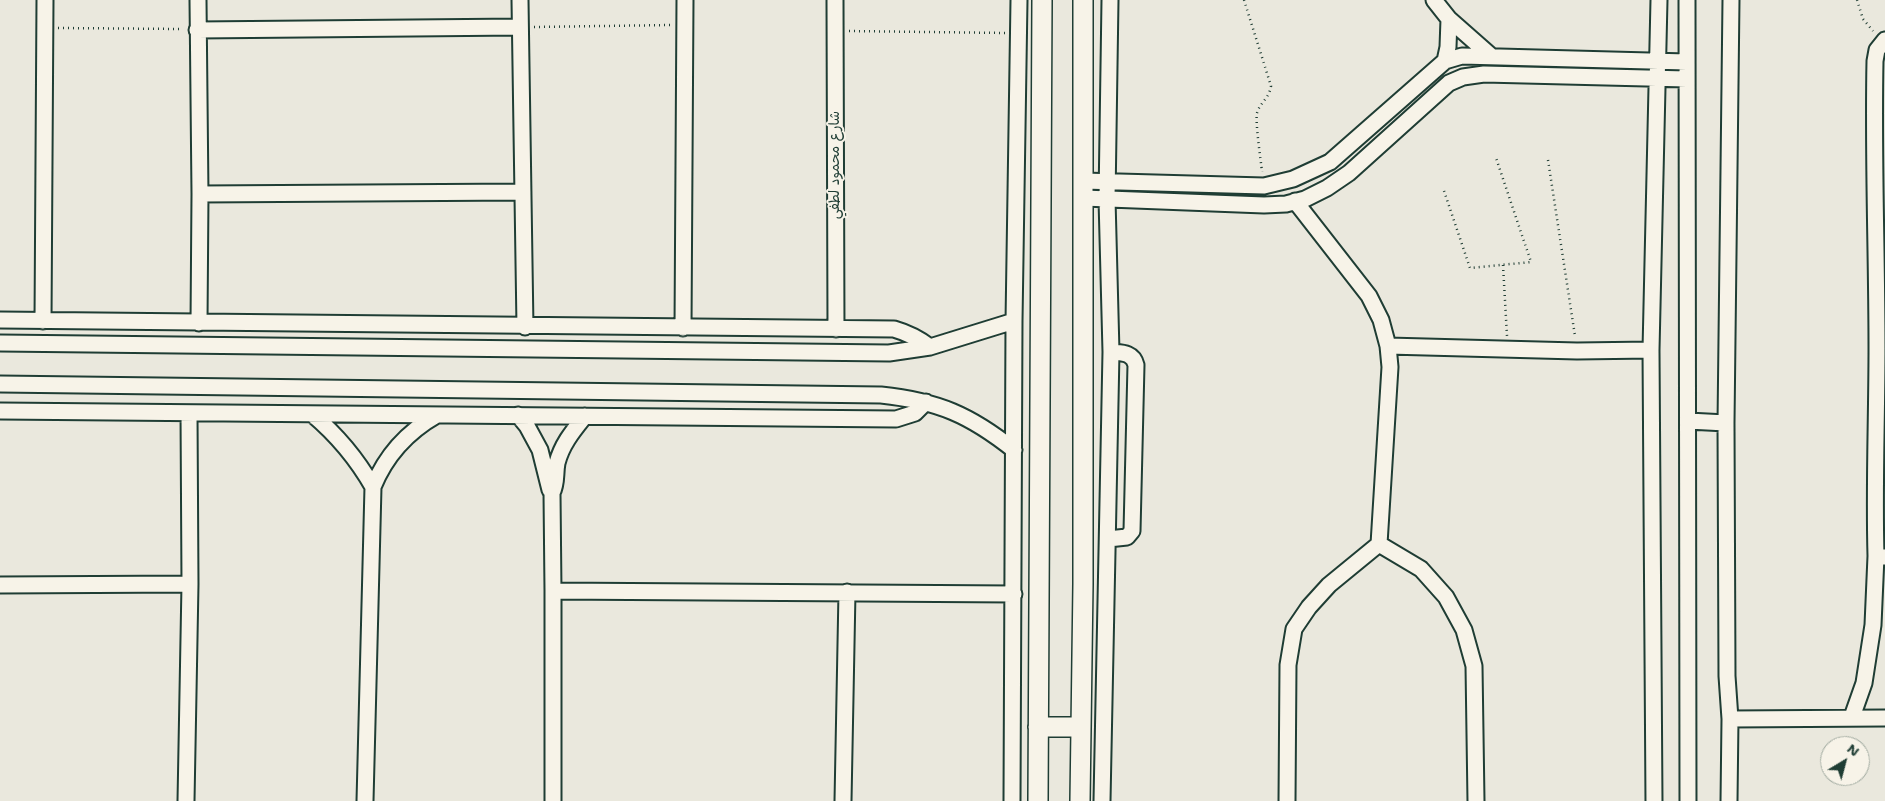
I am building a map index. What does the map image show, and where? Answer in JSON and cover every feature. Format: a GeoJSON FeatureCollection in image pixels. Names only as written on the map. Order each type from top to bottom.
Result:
{"type":"FeatureCollection","features":[{"type":"Feature","properties":{"kind":"street"},"geometry":{"type":"LineString","coordinates":[[43,321],[45,0]]}},
{"type":"Feature","properties":{"kind":"street"},"geometry":{"type":"LineString","coordinates":[[198,0],[199,323]]}},
{"type":"Feature","properties":{"kind":"street"},"geometry":{"type":"LineString","coordinates":[[520,0],[525,327]]}},
{"type":"Feature","properties":{"kind":"street"},"geometry":{"type":"LineString","coordinates":[[683,328],[685,0]]}},
{"type":"Feature","properties":{"kind":"street","name":"شارع محمود لطفي"},"geometry":{"type":"LineString","coordinates":[[836,0],[836,329]]}},
{"type":"Feature","properties":{"kind":"street"},"geometry":{"type":"LineString","coordinates":[[1012,801],[1014,321],[1020,34],[1019,0]]}},
{"type":"Feature","properties":{"kind":"street"},"geometry":{"type":"LineString","coordinates":[[1038,801],[1042,0]]}},
{"type":"Feature","properties":{"kind":"street"},"geometry":{"type":"LineString","coordinates":[[1080,801],[1082,0]]}},
{"type":"Feature","properties":{"kind":"street"},"geometry":{"type":"LineString","coordinates":[[1102,801],[1111,352],[1108,199],[1110,0]]}},
{"type":"Feature","properties":{"kind":"street"},"geometry":{"type":"LineString","coordinates":[[1434,0],[1449,19],[1491,56]]}},
{"type":"Feature","properties":{"kind":"street"},"geometry":{"type":"LineString","coordinates":[[1654,801],[1651,350],[1659,0]]}},
{"type":"Feature","properties":{"kind":"street"},"geometry":{"type":"LineString","coordinates":[[1688,0],[1688,801]]}},
{"type":"Feature","properties":{"kind":"street"},"geometry":{"type":"LineString","coordinates":[[1730,801],[1730,719],[1726,676],[1726,423],[1731,0]]}},
{"type":"Feature","properties":{"kind":"street"},"geometry":{"type":"LineString","coordinates":[[1445,61],[1448,47],[1449,19]]}},
{"type":"Feature","properties":{"kind":"street"},"geometry":{"type":"LineString","coordinates":[[197,30],[520,27]]}},
{"type":"Feature","properties":{"kind":"street"},"geometry":{"type":"LineString","coordinates":[[1852,717],[1864,683],[1881,557],[1875,503],[1879,142],[1875,61],[1877,50],[1884,41]]}},
{"type":"Feature","properties":{"kind":"street"},"geometry":{"type":"LineString","coordinates":[[1083,190],[1108,181],[1264,186],[1293,179],[1330,162],[1445,61],[1462,56],[1687,62]]}},
{"type":"Feature","properties":{"kind":"street"},"geometry":{"type":"LineString","coordinates":[[1083,190],[1108,199],[1264,206],[1295,201],[1327,188],[1349,173],[1449,83],[1463,77],[1484,74],[1687,79]]}},
{"type":"Feature","properties":{"kind":"street"},"geometry":{"type":"LineString","coordinates":[[1392,107],[1406,123]]}},
{"type":"Feature","properties":{"kind":"street"},"geometry":{"type":"LineString","coordinates":[[1358,139],[1371,153]]}},
{"type":"Feature","properties":{"kind":"street"},"geometry":{"type":"LineString","coordinates":[[200,194],[522,192]]}},
{"type":"Feature","properties":{"kind":"street"},"geometry":{"type":"LineString","coordinates":[[1287,801],[1288,665],[1294,629],[1309,607],[1329,585],[1378,544],[1389,389],[1388,346],[1381,320],[1369,296],[1295,201]]}},
{"type":"Feature","properties":{"kind":"street"},"geometry":{"type":"LineString","coordinates":[[0,320],[525,327],[894,329],[907,332],[919,338],[930,347]]}},
{"type":"Feature","properties":{"kind":"street"},"geometry":{"type":"LineString","coordinates":[[0,343],[889,354],[930,347],[1014,321]]}},
{"type":"Feature","properties":{"kind":"street"},"geometry":{"type":"LineString","coordinates":[[1388,346],[1507,350],[1651,350]]}},
{"type":"Feature","properties":{"kind":"street"},"geometry":{"type":"LineString","coordinates":[[1108,539],[1127,538],[1132,531],[1136,374],[1136,365],[1132,357],[1111,352]]}},
{"type":"Feature","properties":{"kind":"street"},"geometry":{"type":"LineString","coordinates":[[0,384],[881,395],[926,402],[964,416],[989,430],[1014,450]]}},
{"type":"Feature","properties":{"kind":"street"},"geometry":{"type":"LineString","coordinates":[[0,411],[896,419],[915,413],[926,402]]}},
{"type":"Feature","properties":{"kind":"street"},"geometry":{"type":"LineString","coordinates":[[186,801],[190,584],[189,413]]}},
{"type":"Feature","properties":{"kind":"street"},"geometry":{"type":"LineString","coordinates":[[312,414],[326,425],[350,451],[373,487]]}},
{"type":"Feature","properties":{"kind":"street"},"geometry":{"type":"LineString","coordinates":[[366,801],[373,487],[383,465],[398,445],[416,428],[437,415]]}},
{"type":"Feature","properties":{"kind":"street"},"geometry":{"type":"LineString","coordinates":[[518,416],[534,437],[540,450],[547,485],[552,494]]}},
{"type":"Feature","properties":{"kind":"street"},"geometry":{"type":"LineString","coordinates":[[552,801],[554,591],[552,494],[556,483],[557,464],[564,445],[585,416]]}},
{"type":"Feature","properties":{"kind":"street"},"geometry":{"type":"LineString","coordinates":[[1688,420],[1726,423]]}},
{"type":"Feature","properties":{"kind":"street"},"geometry":{"type":"LineString","coordinates":[[1378,544],[1421,569],[1446,597],[1464,630],[1474,666],[1476,801]]}},
{"type":"Feature","properties":{"kind":"street"},"geometry":{"type":"LineString","coordinates":[[0,585],[190,584]]}},
{"type":"Feature","properties":{"kind":"street"},"geometry":{"type":"LineString","coordinates":[[554,591],[1014,594]]}},
{"type":"Feature","properties":{"kind":"street"},"geometry":{"type":"LineString","coordinates":[[843,801],[847,592]]}},
{"type":"Feature","properties":{"kind":"street"},"geometry":{"type":"LineString","coordinates":[[1730,719],[1885,718]]}},
{"type":"Feature","properties":{"kind":"street"},"geometry":{"type":"LineString","coordinates":[[1038,727],[1081,726]]}},
{"type":"Feature","properties":{"kind":"path"},"geometry":{"type":"LineString","coordinates":[[1244,0],[1271,86],[1270,95],[1262,103],[1256,114],[1264,186]]}},
{"type":"Feature","properties":{"kind":"path"},"geometry":{"type":"LineString","coordinates":[[1857,0],[1863,19],[1884,41]]}},
{"type":"Feature","properties":{"kind":"path"},"geometry":{"type":"LineString","coordinates":[[520,27],[685,25]]}},
{"type":"Feature","properties":{"kind":"path"},"geometry":{"type":"LineString","coordinates":[[44,28],[197,30]]}},
{"type":"Feature","properties":{"kind":"path"},"geometry":{"type":"LineString","coordinates":[[835,30],[1020,34]]}},
{"type":"Feature","properties":{"kind":"path"},"geometry":{"type":"LineString","coordinates":[[1444,191],[1470,268],[1531,262],[1496,158]]}},
{"type":"Feature","properties":{"kind":"path"},"geometry":{"type":"LineString","coordinates":[[1548,160],[1577,351]]}},
{"type":"Feature","properties":{"kind":"path"},"geometry":{"type":"LineString","coordinates":[[1503,265],[1507,350]]}}]}
